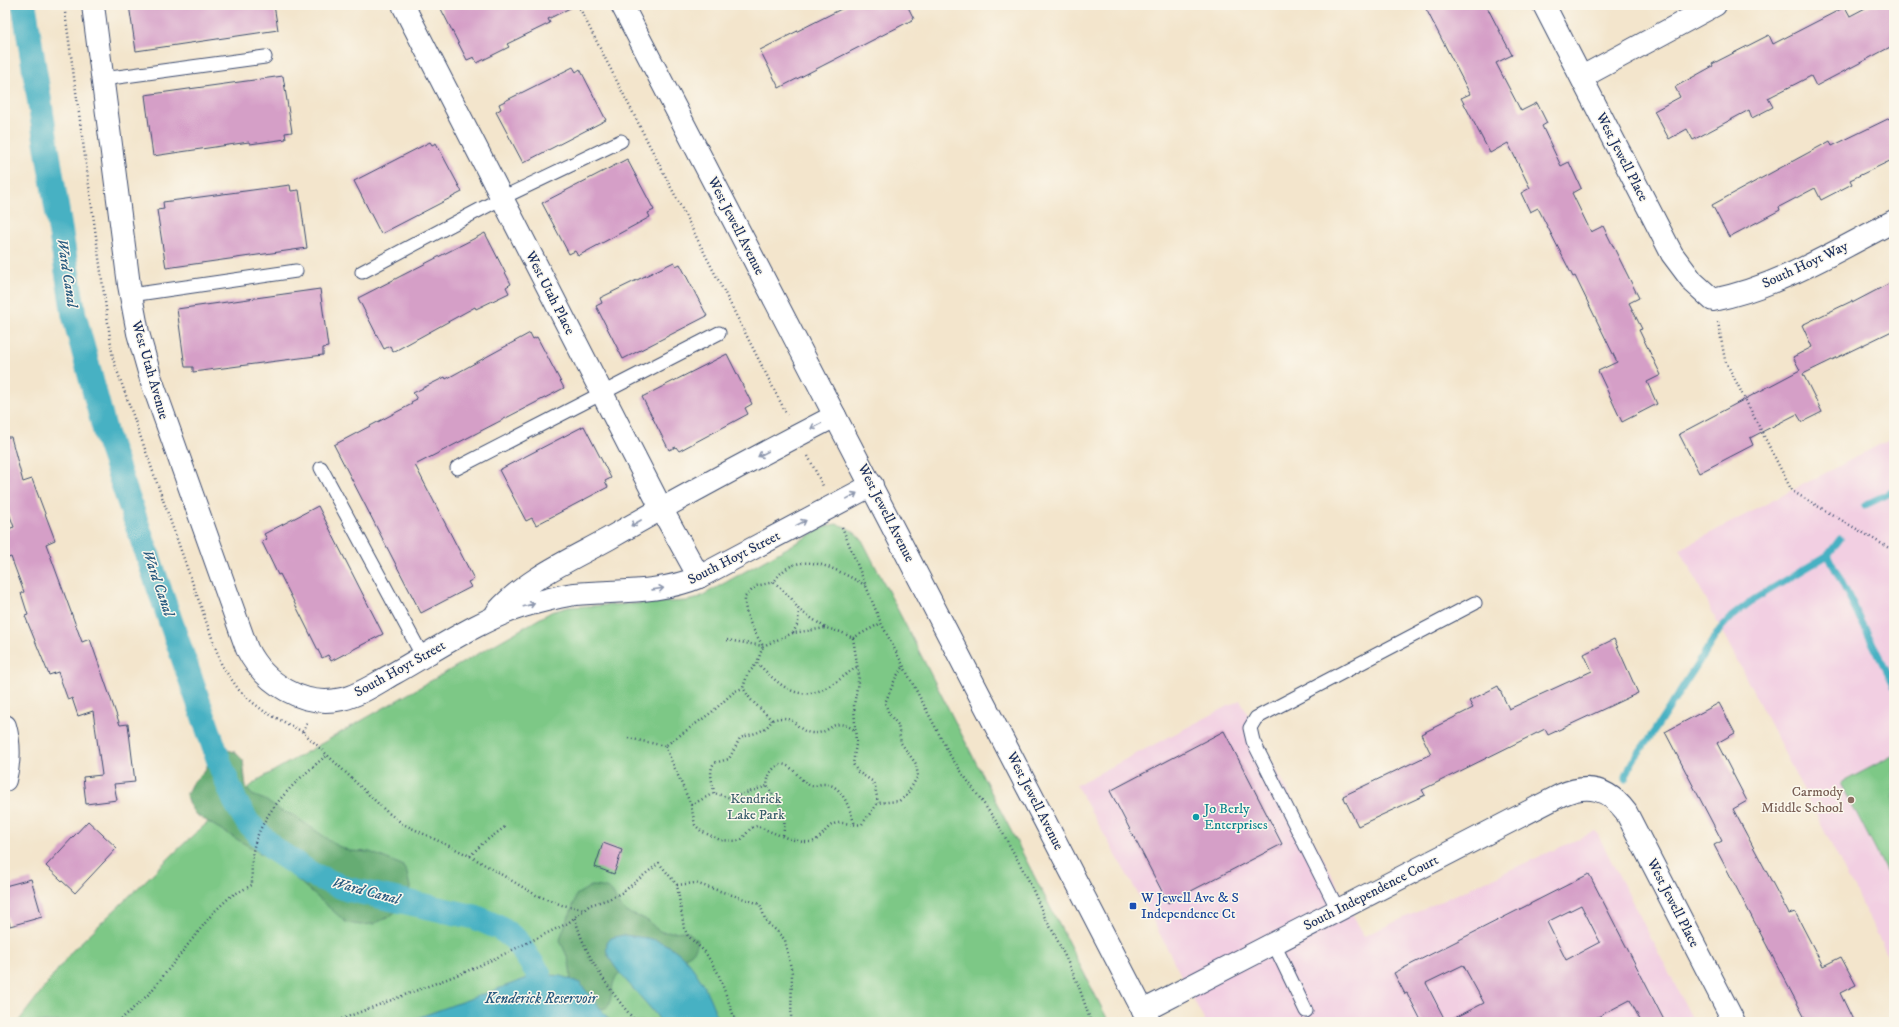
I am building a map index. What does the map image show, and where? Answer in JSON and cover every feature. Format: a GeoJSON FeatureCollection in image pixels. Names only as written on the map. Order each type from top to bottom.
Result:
{"type":"FeatureCollection","features":[{"type":"Feature","properties":{"kind":"street","name":"West Utah Avenue"},"geometry":{"type":"LineString","coordinates":[[93,5],[131,295],[138,333],[150,379],[243,638],[260,671],[280,687]]}},
{"type":"Feature","properties":{"kind":"street","name":"West Jewell Avenue"},"geometry":{"type":"LineString","coordinates":[[622,5],[872,485],[1146,1017]]}},
{"type":"Feature","properties":{"kind":"street","name":"West Jewell Place"},"geometry":{"type":"LineString","coordinates":[[1544,5],[1582,77],[1634,184],[1672,254],[1693,282],[1713,300]]}},
{"type":"Feature","properties":{"kind":"street"},"geometry":{"type":"LineString","coordinates":[[1582,77],[1715,5]]}},
{"type":"Feature","properties":{"kind":"street","name":"West Utah Place"},"geometry":{"type":"LineString","coordinates":[[405,6],[661,508],[700,577]]}},
{"type":"Feature","properties":{"kind":"street","name":"South Hoyt Way"},"geometry":{"type":"LineString","coordinates":[[1713,300],[1733,296],[1780,279],[1894,221]]}},
{"type":"Feature","properties":{"kind":"street","name":"South Hoyt Street"},"geometry":{"type":"LineString","coordinates":[[493,618],[504,604],[526,586],[661,508],[835,416]]}},
{"type":"Feature","properties":{"kind":"street","name":"South Hoyt Street"},"geometry":{"type":"LineString","coordinates":[[280,687],[316,700],[341,700],[368,689],[493,618],[525,606],[574,594],[643,591],[668,587],[700,577],[872,485]]}},
{"type":"Feature","properties":{"kind":"street"},"geometry":{"type":"LineString","coordinates":[[5,726],[9,746],[9,761],[5,780]]}},
{"type":"Feature","properties":{"kind":"street","name":"South Independence Court"},"geometry":{"type":"LineString","coordinates":[[1146,1017],[1274,944],[1561,794],[1582,788],[1603,792]]}},
{"type":"Feature","properties":{"kind":"street","name":"West Jewell Place"},"geometry":{"type":"LineString","coordinates":[[1603,792],[1620,804],[1626,812],[1734,1022]]}},
{"type":"Feature","properties":{"kind":"lane"},"geometry":{"type":"LineString","coordinates":[[103,78],[265,57]]}},
{"type":"Feature","properties":{"kind":"lane"},"geometry":{"type":"LineString","coordinates":[[362,272],[502,198],[621,141]]}},
{"type":"Feature","properties":{"kind":"lane"},"geometry":{"type":"LineString","coordinates":[[131,295],[296,271]]}},
{"type":"Feature","properties":{"kind":"lane"},"geometry":{"type":"LineString","coordinates":[[457,468],[718,332]]}},
{"type":"Feature","properties":{"kind":"lane"},"geometry":{"type":"LineString","coordinates":[[321,468],[423,657]]}},
{"type":"Feature","properties":{"kind":"lane"},"geometry":{"type":"LineString","coordinates":[[1338,910],[1253,741],[1250,728],[1256,718],[1475,603]]}},
{"type":"Feature","properties":{"kind":"lane"},"geometry":{"type":"LineString","coordinates":[[1274,944],[1306,1011]]}},
{"type":"Feature","properties":{"kind":"path"},"geometry":{"type":"LineString","coordinates":[[578,5],[789,419]]}},
{"type":"Feature","properties":{"kind":"path"},"geometry":{"type":"LineString","coordinates":[[1713,300],[1725,360],[1792,491],[1894,550]]}},
{"type":"Feature","properties":{"kind":"path"},"geometry":{"type":"LineString","coordinates":[[807,455],[823,485]]}},
{"type":"Feature","properties":{"kind":"path"},"geometry":{"type":"LineString","coordinates":[[845,532],[881,623],[951,757],[998,824],[1026,875],[1045,918],[1056,935],[1078,984],[1091,1022]]}},
{"type":"Feature","properties":{"kind":"path"},"geometry":{"type":"LineString","coordinates":[[763,646],[752,628],[746,613],[746,597],[756,586],[774,582],[780,573],[788,567],[796,564],[828,565],[866,585]]}},
{"type":"Feature","properties":{"kind":"path"},"geometry":{"type":"LineString","coordinates":[[774,582],[791,598],[800,610],[826,628],[841,632],[853,638]]}},
{"type":"Feature","properties":{"kind":"path"},"geometry":{"type":"LineString","coordinates":[[793,633],[798,623],[800,610]]}},
{"type":"Feature","properties":{"kind":"path"},"geometry":{"type":"LineString","coordinates":[[853,638],[881,623]]}},
{"type":"Feature","properties":{"kind":"path"},"geometry":{"type":"LineString","coordinates":[[727,640],[763,646],[793,633],[826,628]]}},
{"type":"Feature","properties":{"kind":"path"},"geometry":{"type":"LineString","coordinates":[[853,638],[859,676],[854,705],[856,731],[853,764],[858,772],[872,781],[875,786],[878,803]]}},
{"type":"Feature","properties":{"kind":"path"},"geometry":{"type":"LineString","coordinates":[[743,688],[747,674],[757,662],[763,646]]}},
{"type":"Feature","properties":{"kind":"path"},"geometry":{"type":"LineString","coordinates":[[757,662],[784,686],[801,694],[811,694],[820,691],[857,667]]}},
{"type":"Feature","properties":{"kind":"path"},"geometry":{"type":"LineString","coordinates":[[665,746],[692,805],[695,825],[701,831],[720,840],[737,841],[742,839],[751,828],[757,826],[799,842],[808,843],[816,841],[830,826],[837,823],[855,825],[862,824],[878,803],[899,801],[906,796],[918,776],[916,764],[901,743],[898,725],[889,714],[885,703],[896,677],[904,666]]}},
{"type":"Feature","properties":{"kind":"path"},"geometry":{"type":"LineString","coordinates":[[743,688],[752,700],[772,720]]}},
{"type":"Feature","properties":{"kind":"path"},"geometry":{"type":"LineString","coordinates":[[628,738],[665,746],[712,712],[735,691],[743,688]]}},
{"type":"Feature","properties":{"kind":"path"},"geometry":{"type":"LineString","coordinates":[[714,793],[711,767],[714,763],[729,759],[740,738],[768,727],[772,720],[787,718],[806,731],[812,733],[821,732],[835,724],[847,725],[856,731]]}},
{"type":"Feature","properties":{"kind":"path"},"geometry":{"type":"LineString","coordinates":[[304,732],[386,811],[403,824],[470,856],[536,895],[562,905],[584,909]]}},
{"type":"Feature","properties":{"kind":"path"},"geometry":{"type":"LineString","coordinates":[[118,1022],[148,994],[213,913],[232,896],[252,884],[253,851],[261,828],[273,809],[287,792],[302,776],[327,755]]}},
{"type":"Feature","properties":{"kind":"path"},"geometry":{"type":"LineString","coordinates":[[767,786],[770,771],[775,766],[782,764],[788,766],[808,785],[830,785],[841,793],[847,803],[855,825]]}},
{"type":"Feature","properties":{"kind":"path"},"geometry":{"type":"LineString","coordinates":[[692,805],[714,793],[730,798],[737,797],[767,786]]}},
{"type":"Feature","properties":{"kind":"path"},"geometry":{"type":"LineString","coordinates":[[767,786],[778,799],[783,809],[785,826],[783,835]]}},
{"type":"Feature","properties":{"kind":"path"},"geometry":{"type":"LineString","coordinates":[[470,856],[505,827]]}},
{"type":"Feature","properties":{"kind":"path"},"geometry":{"type":"LineString","coordinates":[[334,1022],[465,972],[496,958],[568,922],[590,905],[609,899],[623,892],[659,863],[677,885],[684,928],[688,936],[705,952],[718,973],[736,1022]]}},
{"type":"Feature","properties":{"kind":"path"},"geometry":{"type":"LineString","coordinates":[[677,885],[695,883],[760,904],[765,919],[769,925],[785,940],[792,973],[791,1022]]}},
{"type":"Feature","properties":{"kind":"path"},"geometry":{"type":"LineString","coordinates":[[575,918],[580,936],[592,960],[617,999],[636,1022]]}},
{"type":"Feature","properties":{"kind":"shaded area","name":"Carmody Middle School"},"geometry":{"type":"Polygon","coordinates":[[[1894,437],[1894,967],[1680,549],[1894,437]]]}},
{"type":"Feature","properties":{"kind":"shaded area"},"geometry":{"type":"Polygon","coordinates":[[[1240,700],[1364,936],[1596,831],[1694,1022],[1205,1022],[1150,915],[1076,785],[1240,700]]]}},
{"type":"Feature","properties":{"kind":"green space","name":"Kendrick Lake Park"},"geometry":{"type":"Polygon","coordinates":[[[836,524],[844,526],[862,540],[1109,1022],[18,1022],[72,951],[192,836],[258,780],[551,612],[569,607],[687,601],[696,599],[826,526],[836,524]]]}},
{"type":"Feature","properties":{"kind":"green space"},"geometry":{"type":"Polygon","coordinates":[[[224,749],[235,752],[243,760],[246,787],[252,795],[265,800],[281,811],[293,815],[338,846],[350,851],[370,852],[402,865],[407,873],[410,887],[408,896],[399,909],[389,917],[373,924],[360,925],[347,923],[294,877],[263,855],[195,814],[188,803],[186,795],[192,783],[205,770],[211,757],[224,749]]]}},
{"type":"Feature","properties":{"kind":"green space"},"geometry":{"type":"Polygon","coordinates":[[[1894,755],[1894,886],[1841,783],[1894,755]]]}},
{"type":"Feature","properties":{"kind":"green space"},"geometry":{"type":"Polygon","coordinates":[[[591,886],[601,887],[611,891],[620,907],[631,914],[646,919],[656,929],[662,932],[687,931],[698,940],[695,949],[685,957],[668,962],[623,970],[620,972],[614,980],[607,1008],[598,1009],[571,982],[568,961],[560,941],[576,895],[591,886]]]}},
{"type":"Feature","properties":{"kind":"water","name":"Kenderick Reservoir"},"geometry":{"type":"Polygon","coordinates":[[[623,935],[648,938],[658,941],[674,949],[683,957],[691,966],[705,988],[719,1022],[661,1022],[623,977],[610,959],[607,952],[607,943],[611,938],[623,935]]]}},
{"type":"Feature","properties":{"kind":"water","name":"Kenderick Reservoir"},"geometry":{"type":"Polygon","coordinates":[[[539,974],[561,976],[580,983],[611,1022],[406,1022],[539,974]]]}},
{"type":"Feature","properties":{"kind":"building"},"geometry":{"type":"Polygon","coordinates":[[[129,5],[274,5],[278,30],[136,51],[129,5]]]}},
{"type":"Feature","properties":{"kind":"building"},"geometry":{"type":"Polygon","coordinates":[[[439,5],[576,5],[548,19],[550,23],[507,44],[509,47],[477,63],[474,57],[467,60],[439,5]]]}},
{"type":"Feature","properties":{"kind":"building"},"geometry":{"type":"Polygon","coordinates":[[[849,5],[907,5],[914,19],[779,88],[760,50],[849,5]]]}},
{"type":"Feature","properties":{"kind":"building"},"geometry":{"type":"Polygon","coordinates":[[[1424,5],[1486,5],[1512,55],[1496,63],[1521,111],[1537,103],[1547,123],[1542,126],[1561,166],[1569,162],[1581,188],[1572,193],[1591,232],[1603,226],[1639,298],[1629,303],[1642,329],[1639,330],[1661,375],[1647,382],[1657,404],[1622,422],[1598,371],[1617,362],[1575,276],[1573,277],[1538,208],[1530,212],[1521,193],[1530,188],[1508,143],[1490,153],[1461,98],[1470,94],[1424,5]]]}},
{"type":"Feature","properties":{"kind":"building"},"geometry":{"type":"Polygon","coordinates":[[[1871,5],[1894,5],[1894,45],[1816,86],[1811,76],[1768,98],[1773,107],[1752,118],[1749,110],[1693,140],[1687,129],[1669,139],[1654,111],[1680,97],[1675,87],[1713,66],[1712,64],[1769,35],[1773,44],[1845,7],[1850,16],[1871,5]]]}},
{"type":"Feature","properties":{"kind":"building"},"geometry":{"type":"Polygon","coordinates":[[[573,67],[576,72],[580,69],[606,120],[523,163],[496,112],[501,109],[499,104],[573,67]]]}},
{"type":"Feature","properties":{"kind":"building"},"geometry":{"type":"Polygon","coordinates":[[[283,76],[292,132],[285,133],[286,139],[250,144],[249,142],[153,156],[145,95],[283,76]]]}},
{"type":"Feature","properties":{"kind":"building"},"geometry":{"type":"Polygon","coordinates":[[[1894,116],[1894,159],[1850,180],[1852,184],[1821,200],[1815,188],[1779,207],[1780,210],[1729,237],[1712,205],[1830,141],[1832,146],[1894,116]]]}},
{"type":"Feature","properties":{"kind":"building"},"geometry":{"type":"Polygon","coordinates":[[[430,142],[432,145],[436,143],[462,192],[381,234],[354,181],[430,142]]]}},
{"type":"Feature","properties":{"kind":"building"},"geometry":{"type":"Polygon","coordinates":[[[627,159],[654,210],[648,213],[650,217],[578,256],[575,251],[569,254],[542,203],[627,159]]]}},
{"type":"Feature","properties":{"kind":"building"},"geometry":{"type":"Polygon","coordinates":[[[290,185],[291,191],[299,190],[307,248],[166,268],[157,210],[164,209],[163,202],[290,185]]]}},
{"type":"Feature","properties":{"kind":"building"},"geometry":{"type":"Polygon","coordinates":[[[485,233],[511,284],[506,287],[509,293],[476,309],[475,307],[393,352],[390,346],[384,349],[358,298],[485,233]]]}},
{"type":"Feature","properties":{"kind":"building"},"geometry":{"type":"Polygon","coordinates":[[[674,262],[676,266],[680,264],[707,316],[623,359],[596,306],[602,303],[600,298],[674,262]]]}},
{"type":"Feature","properties":{"kind":"building"},"geometry":{"type":"Polygon","coordinates":[[[1894,281],[1894,330],[1803,374],[1822,412],[1802,422],[1797,414],[1750,438],[1753,445],[1699,473],[1679,434],[1800,370],[1793,357],[1812,347],[1802,325],[1852,301],[1852,303],[1894,281]]]}},
{"type":"Feature","properties":{"kind":"building"},"geometry":{"type":"Polygon","coordinates":[[[320,289],[328,347],[323,348],[323,355],[193,372],[193,367],[185,367],[177,309],[320,289]]]}},
{"type":"Feature","properties":{"kind":"building"},"geometry":{"type":"Polygon","coordinates":[[[530,333],[533,339],[537,337],[564,388],[415,465],[474,579],[468,582],[471,587],[421,613],[334,445],[412,404],[411,402],[417,399],[413,393],[445,377],[446,379],[530,333]]]}},
{"type":"Feature","properties":{"kind":"building"},"geometry":{"type":"Polygon","coordinates":[[[727,354],[752,404],[745,408],[748,414],[679,451],[676,447],[669,450],[642,397],[727,354]]]}},
{"type":"Feature","properties":{"kind":"building"},"geometry":{"type":"Polygon","coordinates":[[[584,426],[611,478],[605,481],[608,487],[536,525],[532,518],[526,521],[499,470],[584,426]]]}},
{"type":"Feature","properties":{"kind":"building"},"geometry":{"type":"Polygon","coordinates":[[[5,437],[11,437],[23,482],[32,479],[55,540],[46,544],[82,642],[90,639],[120,725],[128,724],[135,782],[114,784],[117,800],[86,804],[83,777],[102,775],[93,711],[78,716],[72,698],[68,700],[58,672],[49,675],[25,616],[28,615],[21,593],[24,592],[11,557],[5,559],[5,530],[14,527],[5,502],[5,437]]]}},
{"type":"Feature","properties":{"kind":"building"},"geometry":{"type":"Polygon","coordinates":[[[318,506],[383,634],[331,661],[328,655],[322,658],[280,574],[278,575],[262,542],[267,539],[264,534],[318,506]]]}},
{"type":"Feature","properties":{"kind":"building"},"geometry":{"type":"Polygon","coordinates":[[[1614,639],[1638,693],[1548,735],[1545,729],[1422,790],[1425,795],[1358,826],[1343,796],[1431,754],[1421,734],[1473,708],[1469,701],[1498,686],[1509,709],[1592,671],[1584,654],[1614,639]]]}},
{"type":"Feature","properties":{"kind":"building"},"geometry":{"type":"Polygon","coordinates":[[[1719,703],[1735,733],[1717,743],[1747,801],[1733,809],[1789,914],[1795,912],[1823,966],[1841,957],[1856,985],[1840,993],[1854,1022],[1807,1022],[1714,845],[1722,841],[1665,732],[1719,703]]]}},
{"type":"Feature","properties":{"kind":"building","name":"Jo Berly Enterprises"},"geometry":{"type":"Polygon","coordinates":[[[1224,731],[1282,844],[1168,903],[1110,791],[1224,731]]]}},
{"type":"Feature","properties":{"kind":"building"},"geometry":{"type":"Polygon","coordinates":[[[88,821],[117,848],[75,893],[46,866],[88,821]]]}},
{"type":"Feature","properties":{"kind":"building"},"geometry":{"type":"Polygon","coordinates":[[[603,843],[622,850],[614,874],[595,867],[603,843]]]}},
{"type":"Feature","properties":{"kind":"building"},"geometry":{"type":"Polygon","coordinates":[[[1589,874],[1665,1022],[1641,1022],[1630,1000],[1588,1022],[1447,1022],[1484,1003],[1463,965],[1426,983],[1446,1022],[1422,1022],[1407,993],[1405,994],[1394,973],[1589,874]],[[1581,905],[1547,922],[1566,960],[1600,942],[1581,905]]]}},
{"type":"Feature","properties":{"kind":"building"},"geometry":{"type":"Polygon","coordinates":[[[31,879],[42,917],[10,926],[5,909],[5,886],[31,879]]]}},
{"type":"Feature","properties":{"kind":"waterway","name":"Ward Canal"},"geometry":{"type":"LineString","coordinates":[[24,5],[74,315],[106,435],[221,767],[235,801],[248,823],[275,850],[311,874],[347,889],[475,917],[500,928],[515,939],[539,974]]}},
{"type":"Feature","properties":{"kind":"waterway"},"geometry":{"type":"LineString","coordinates":[[1865,505],[1894,491]]}},
{"type":"Feature","properties":{"kind":"waterway"},"geometry":{"type":"LineString","coordinates":[[1625,779],[1632,762],[1655,730],[1720,629],[1731,617],[1753,600],[1828,555],[1840,539]]}},
{"type":"Feature","properties":{"kind":"waterway"},"geometry":{"type":"LineString","coordinates":[[1828,555],[1894,686]]}},
{"type":"Feature","properties":{"kind":"place","name":"Carmody Middle School"},"geometry":{"type":"Point","coordinates":[1851,800]}},
{"type":"Feature","properties":{"kind":"place","name":"Jo Berly Enterprises"},"geometry":{"type":"Point","coordinates":[1196,817]}},
{"type":"Feature","properties":{"kind":"place","name":"W Jewell Ave & S Independence Ct"},"geometry":{"type":"Point","coordinates":[1133,906]}}]}
